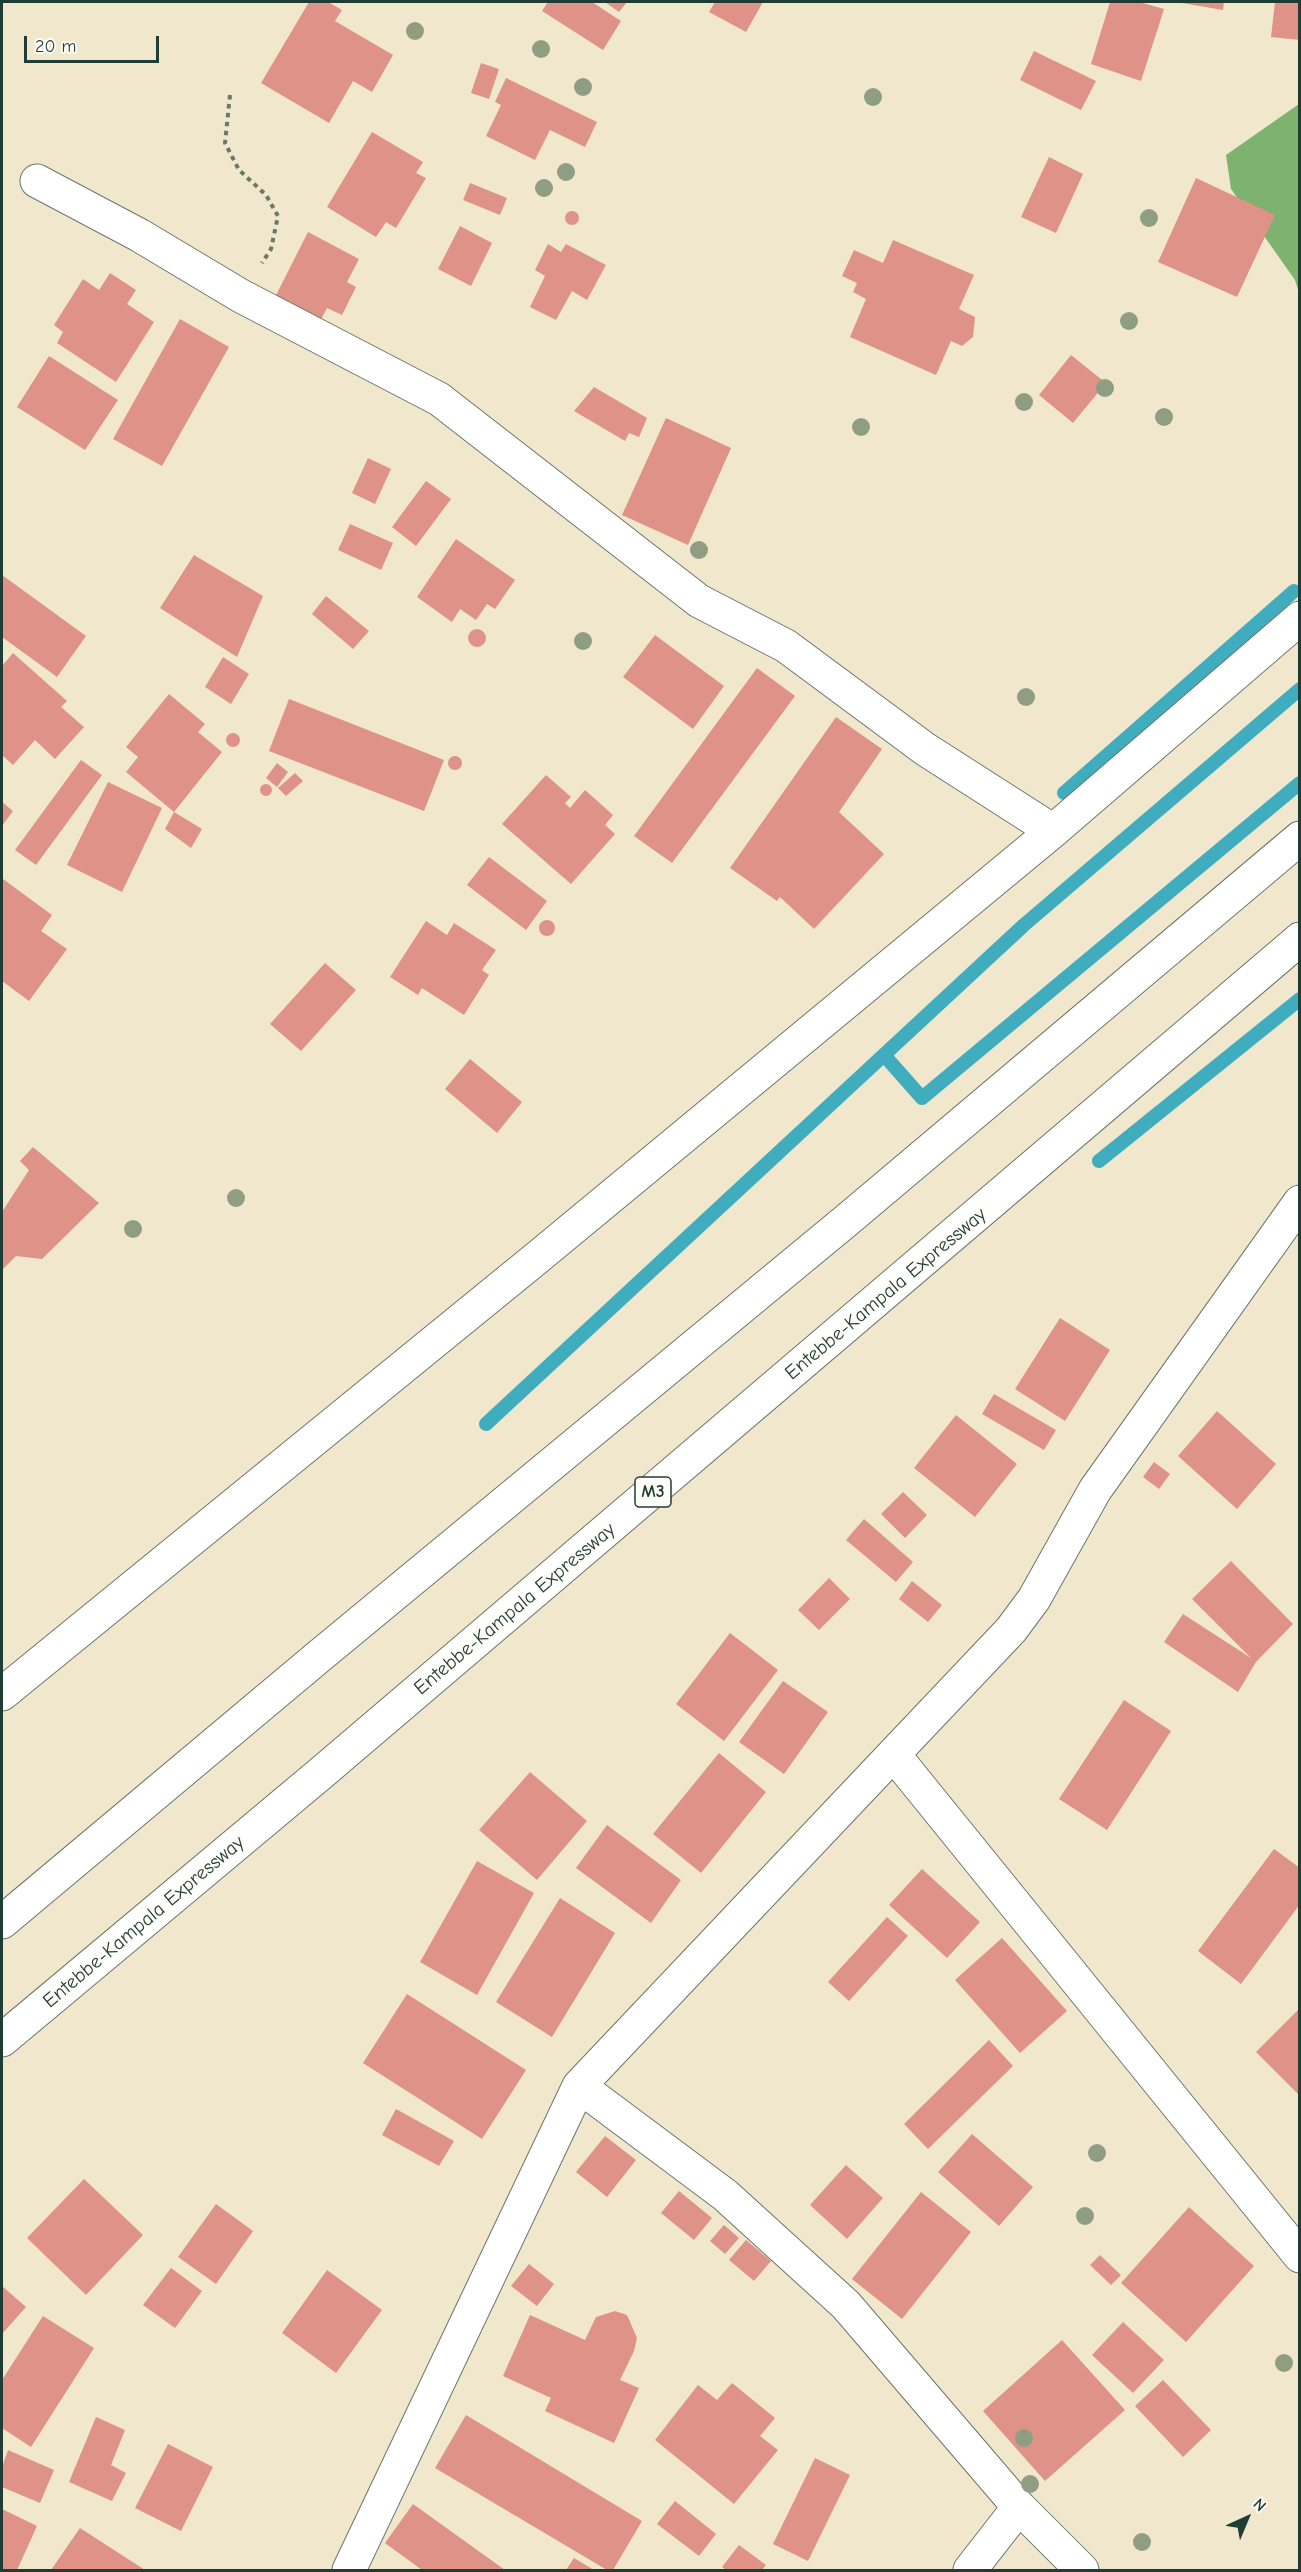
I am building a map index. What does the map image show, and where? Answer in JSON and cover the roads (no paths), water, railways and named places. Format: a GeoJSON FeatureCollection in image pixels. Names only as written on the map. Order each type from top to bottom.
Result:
{"type":"FeatureCollection","features":[{"type":"Feature","properties":{"kind":"main road"},"geometry":{"type":"LineString","coordinates":[[37,181],[140,235],[241,296],[439,399],[699,601],[786,646],[924,749],[1053,831]]}},
{"type":"Feature","properties":{"kind":"main road"},"geometry":{"type":"LineString","coordinates":[[2,1694],[557,1242],[1053,831],[1299,618]]}},
{"type":"Feature","properties":{"kind":"main road"},"geometry":{"type":"LineString","coordinates":[[2,1922],[847,1220],[1299,838]]}},
{"type":"Feature","properties":{"kind":"main road","name":"Entebbe-Kampala Expressway"},"geometry":{"type":"LineString","coordinates":[[2,2040],[357,1743],[1299,939]]}},
{"type":"Feature","properties":{"kind":"main road"},"geometry":{"type":"LineString","coordinates":[[349,2571],[579,2086],[982,1662],[1034,1599],[1095,1490],[1299,1202]]}},
{"type":"Feature","properties":{"kind":"main road"},"geometry":{"type":"LineString","coordinates":[[894,1755],[1299,2256]]}},
{"type":"Feature","properties":{"kind":"main road"},"geometry":{"type":"LineString","coordinates":[[579,2086],[725,2195],[846,2305],[1019,2507],[1082,2571]]}},
{"type":"Feature","properties":{"kind":"main road"},"geometry":{"type":"LineString","coordinates":[[970,2571],[1019,2507]]}},
{"type":"Feature","properties":{"kind":"waterway"},"geometry":{"type":"LineString","coordinates":[[1064,793],[1294,591]]}},
{"type":"Feature","properties":{"kind":"waterway"},"geometry":{"type":"LineString","coordinates":[[486,1424],[1024,925],[1300,689]]}},
{"type":"Feature","properties":{"kind":"waterway"},"geometry":{"type":"LineString","coordinates":[[884,1055],[922,1098],[1300,783]]}},
{"type":"Feature","properties":{"kind":"waterway"},"geometry":{"type":"LineString","coordinates":[[1099,1161],[1300,999]]}}]}
